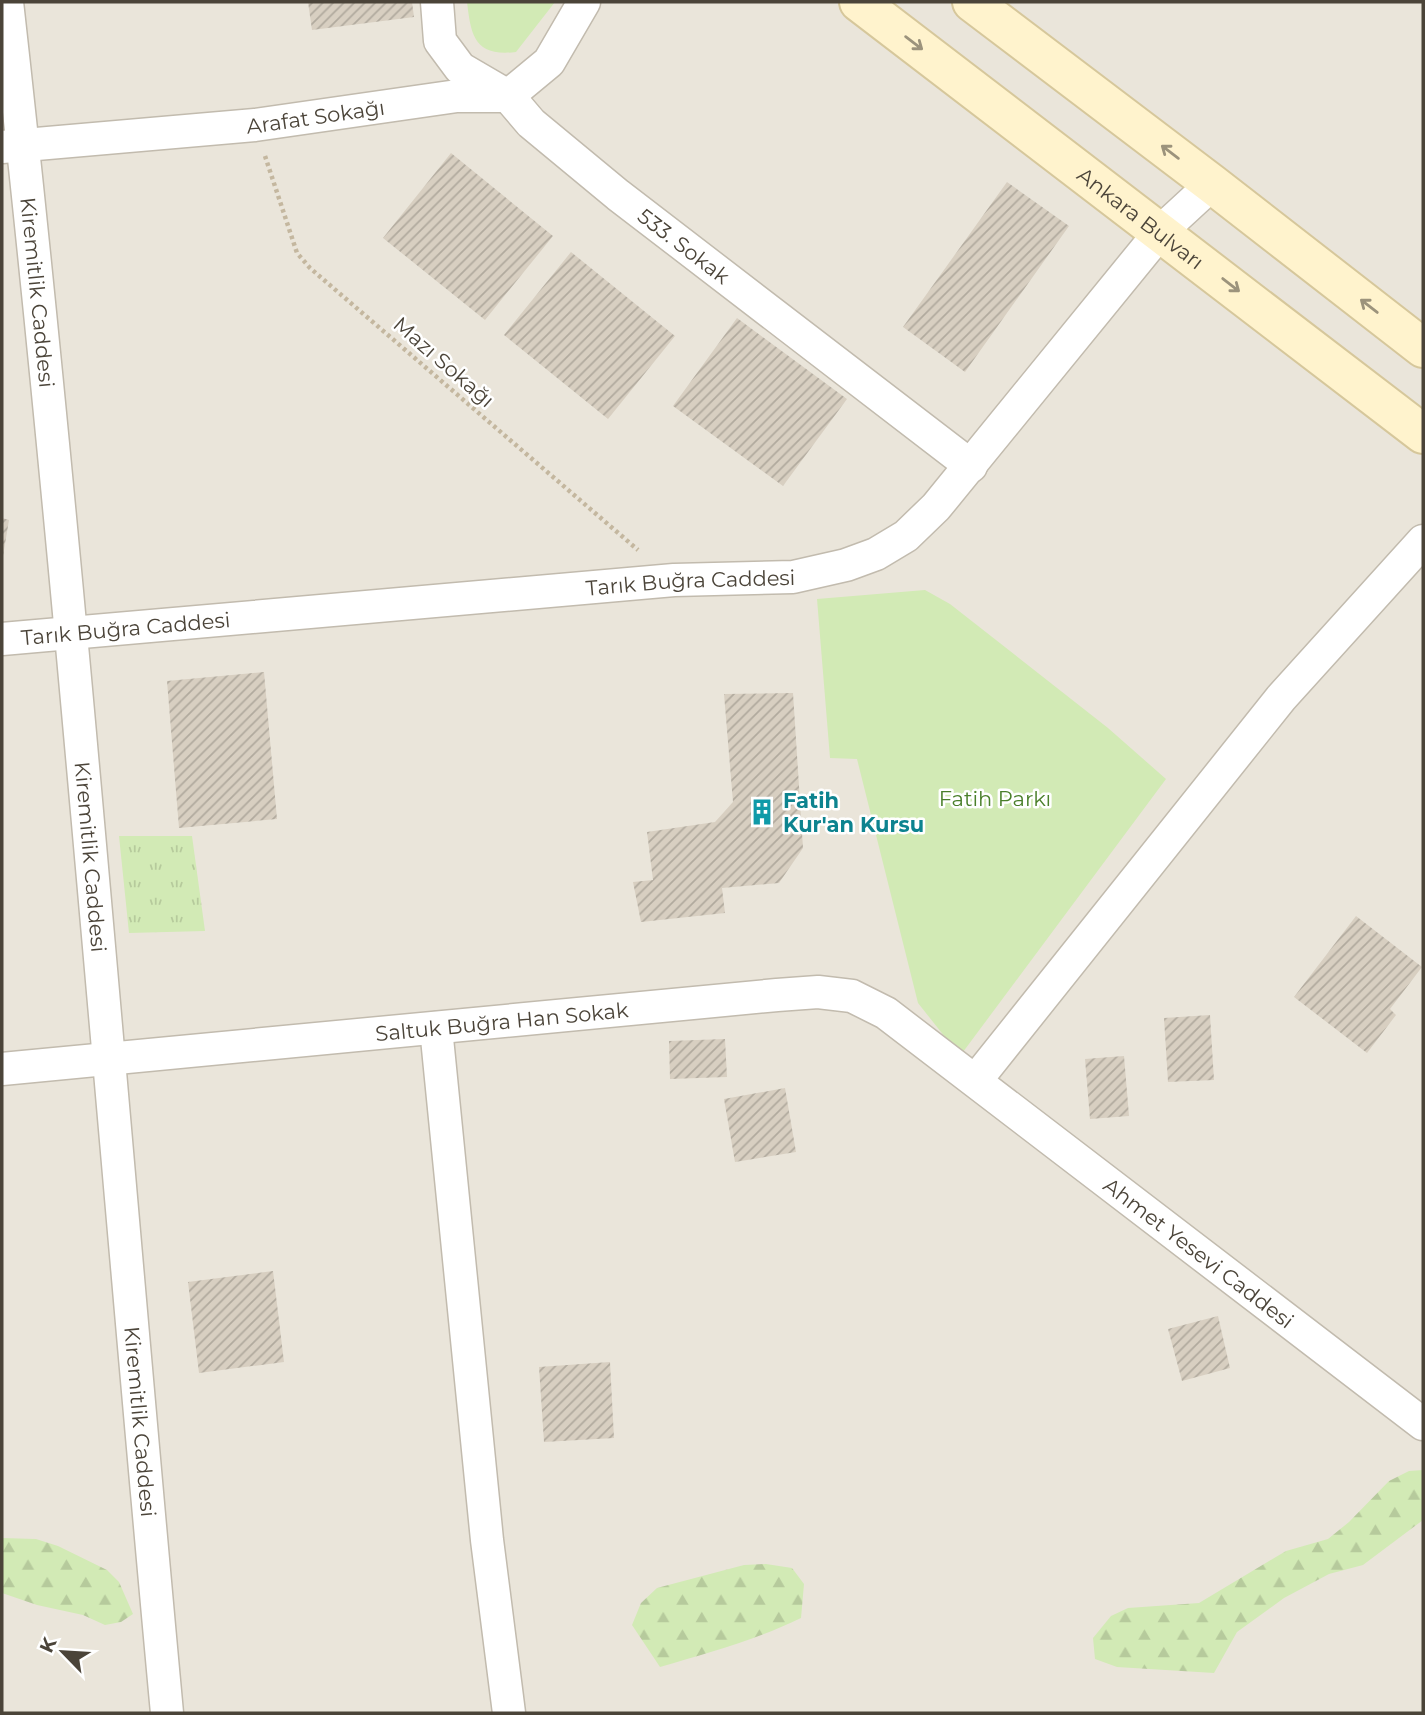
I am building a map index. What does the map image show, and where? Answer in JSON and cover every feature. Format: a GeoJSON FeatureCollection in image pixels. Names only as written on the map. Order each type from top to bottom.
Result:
{"type":"FeatureCollection","features":[{"type":"Feature","properties":{"kind":"main road","name":"Ankara Bulvarı"},"geometry":{"type":"LineString","coordinates":[[859,2],[1423,434]]}},
{"type":"Feature","properties":{"kind":"main road"},"geometry":{"type":"LineString","coordinates":[[972,2],[1423,348]]}},
{"type":"Feature","properties":{"kind":"street","name":"Kiremitlik Caddesi"},"geometry":{"type":"LineString","coordinates":[[7,2],[13,146],[70,634],[167,1713]]}},
{"type":"Feature","properties":{"kind":"street","name":"533. Sokak"},"geometry":{"type":"LineString","coordinates":[[437,2],[440,41],[460,68],[508,96],[531,123],[618,195],[971,466]]}},
{"type":"Feature","properties":{"kind":"street"},"geometry":{"type":"LineString","coordinates":[[508,96],[549,62],[584,2]]}},
{"type":"Feature","properties":{"kind":"street","name":"Arafat Sokağı"},"geometry":{"type":"LineString","coordinates":[[13,146],[255,125],[457,96],[508,96]]}},
{"type":"Feature","properties":{"kind":"street","name":"Tarık Buğra Caddesi"},"geometry":{"type":"LineString","coordinates":[[2,639],[674,580],[793,577],[846,565],[876,554],[906,536],[936,507],[1161,231],[1212,184]]}},
{"type":"Feature","properties":{"kind":"street"},"geometry":{"type":"LineString","coordinates":[[976,1080],[1282,698],[1423,541]]}},
{"type":"Feature","properties":{"kind":"street","name":"Saltuk Buğra Han Sokak"},"geometry":{"type":"LineString","coordinates":[[2,1069],[818,992],[852,996],[886,1013],[976,1080]]}},
{"type":"Feature","properties":{"kind":"street"},"geometry":{"type":"LineString","coordinates":[[436,1028],[487,1540],[509,1713]]}},
{"type":"Feature","properties":{"kind":"street","name":"Ahmet Yesevi Caddesi"},"geometry":{"type":"LineString","coordinates":[[976,1080],[1423,1424]]}},
{"type":"Feature","properties":{"kind":"path","name":"Mazı Sokağı"},"geometry":{"type":"LineString","coordinates":[[255,125],[297,253],[310,268],[674,580]]}},
{"type":"Feature","properties":{"kind":"shaded area"},"geometry":{"type":"Polygon","coordinates":[[[2,2],[1423,2],[1423,1713],[2,1713],[2,2]]]}},
{"type":"Feature","properties":{"kind":"green space"},"geometry":{"type":"Polygon","coordinates":[[[467,2],[555,2],[516,52],[502,53],[491,51],[477,41],[470,24],[467,2]]]}},
{"type":"Feature","properties":{"kind":"green space","name":"Fatih Parkı"},"geometry":{"type":"Polygon","coordinates":[[[925,590],[950,604],[1108,728],[1166,779],[960,1056],[918,1003],[857,759],[830,758],[817,599],[925,590]]]}},
{"type":"Feature","properties":{"kind":"green space"},"geometry":{"type":"Polygon","coordinates":[[[119,836],[192,836],[205,931],[129,933],[119,836]]]}},
{"type":"Feature","properties":{"kind":"green space"},"geometry":{"type":"Polygon","coordinates":[[[1423,1470],[1423,1520],[1363,1565],[1329,1574],[1284,1598],[1237,1632],[1214,1673],[1117,1667],[1095,1659],[1093,1638],[1111,1616],[1128,1608],[1199,1603],[1286,1551],[1328,1539],[1349,1522],[1389,1481],[1409,1471],[1423,1470]]]}},
{"type":"Feature","properties":{"kind":"green space"},"geometry":{"type":"Polygon","coordinates":[[[2,1538],[36,1539],[58,1546],[107,1570],[119,1582],[133,1614],[121,1622],[105,1625],[83,1615],[37,1605],[2,1593],[2,1538]]]}},
{"type":"Feature","properties":{"kind":"green space"},"geometry":{"type":"Polygon","coordinates":[[[766,1564],[792,1568],[804,1584],[801,1618],[749,1639],[660,1667],[632,1625],[641,1603],[657,1588],[744,1565],[766,1564]]]}},
{"type":"Feature","properties":{"kind":"building"},"geometry":{"type":"Polygon","coordinates":[[[308,2],[412,2],[414,17],[312,30],[308,2]]]}},
{"type":"Feature","properties":{"kind":"building"},"geometry":{"type":"Polygon","coordinates":[[[451,153],[553,236],[485,320],[383,238],[451,153]]]}},
{"type":"Feature","properties":{"kind":"building"},"geometry":{"type":"Polygon","coordinates":[[[1007,182],[1069,226],[965,372],[903,327],[1007,182]]]}},
{"type":"Feature","properties":{"kind":"building"},"geometry":{"type":"Polygon","coordinates":[[[571,252],[675,336],[608,419],[504,335],[571,252]]]}},
{"type":"Feature","properties":{"kind":"building"},"geometry":{"type":"Polygon","coordinates":[[[737,318],[847,399],[783,486],[673,406],[737,318]]]}},
{"type":"Feature","properties":{"kind":"building"},"geometry":{"type":"Polygon","coordinates":[[[2,518],[9,520],[3,556],[2,556],[2,518]]]}},
{"type":"Feature","properties":{"kind":"building"},"geometry":{"type":"Polygon","coordinates":[[[264,672],[277,819],[179,828],[167,681],[264,672]]]}},
{"type":"Feature","properties":{"kind":"building","name":"Fatih Kur'an Kursu"},"geometry":{"type":"Polygon","coordinates":[[[793,693],[803,848],[779,883],[722,888],[725,913],[641,922],[633,882],[653,880],[647,832],[715,822],[733,802],[724,694],[793,693]]]}},
{"type":"Feature","properties":{"kind":"building"},"geometry":{"type":"Polygon","coordinates":[[[1356,916],[1422,967],[1390,1009],[1396,1015],[1367,1053],[1294,997],[1356,916]]]}},
{"type":"Feature","properties":{"kind":"building"},"geometry":{"type":"Polygon","coordinates":[[[1210,1015],[1214,1080],[1168,1082],[1164,1018],[1210,1015]]]}},
{"type":"Feature","properties":{"kind":"building"},"geometry":{"type":"Polygon","coordinates":[[[725,1039],[727,1077],[670,1079],[669,1041],[725,1039]]]}},
{"type":"Feature","properties":{"kind":"building"},"geometry":{"type":"Polygon","coordinates":[[[1124,1056],[1129,1116],[1090,1119],[1085,1059],[1124,1056]]]}},
{"type":"Feature","properties":{"kind":"building"},"geometry":{"type":"Polygon","coordinates":[[[785,1088],[796,1152],[735,1162],[724,1099],[785,1088]]]}},
{"type":"Feature","properties":{"kind":"building"},"geometry":{"type":"Polygon","coordinates":[[[273,1271],[284,1362],[199,1373],[188,1282],[273,1271]]]}},
{"type":"Feature","properties":{"kind":"building"},"geometry":{"type":"Polygon","coordinates":[[[1218,1316],[1230,1368],[1182,1381],[1168,1329],[1218,1316]]]}},
{"type":"Feature","properties":{"kind":"building"},"geometry":{"type":"Polygon","coordinates":[[[610,1362],[614,1438],[544,1442],[539,1367],[610,1362]]]}},
{"type":"Feature","properties":{"kind":"place","name":"Fatih Kur'an Kursu"},"geometry":{"type":"Point","coordinates":[762,812]}}]}
